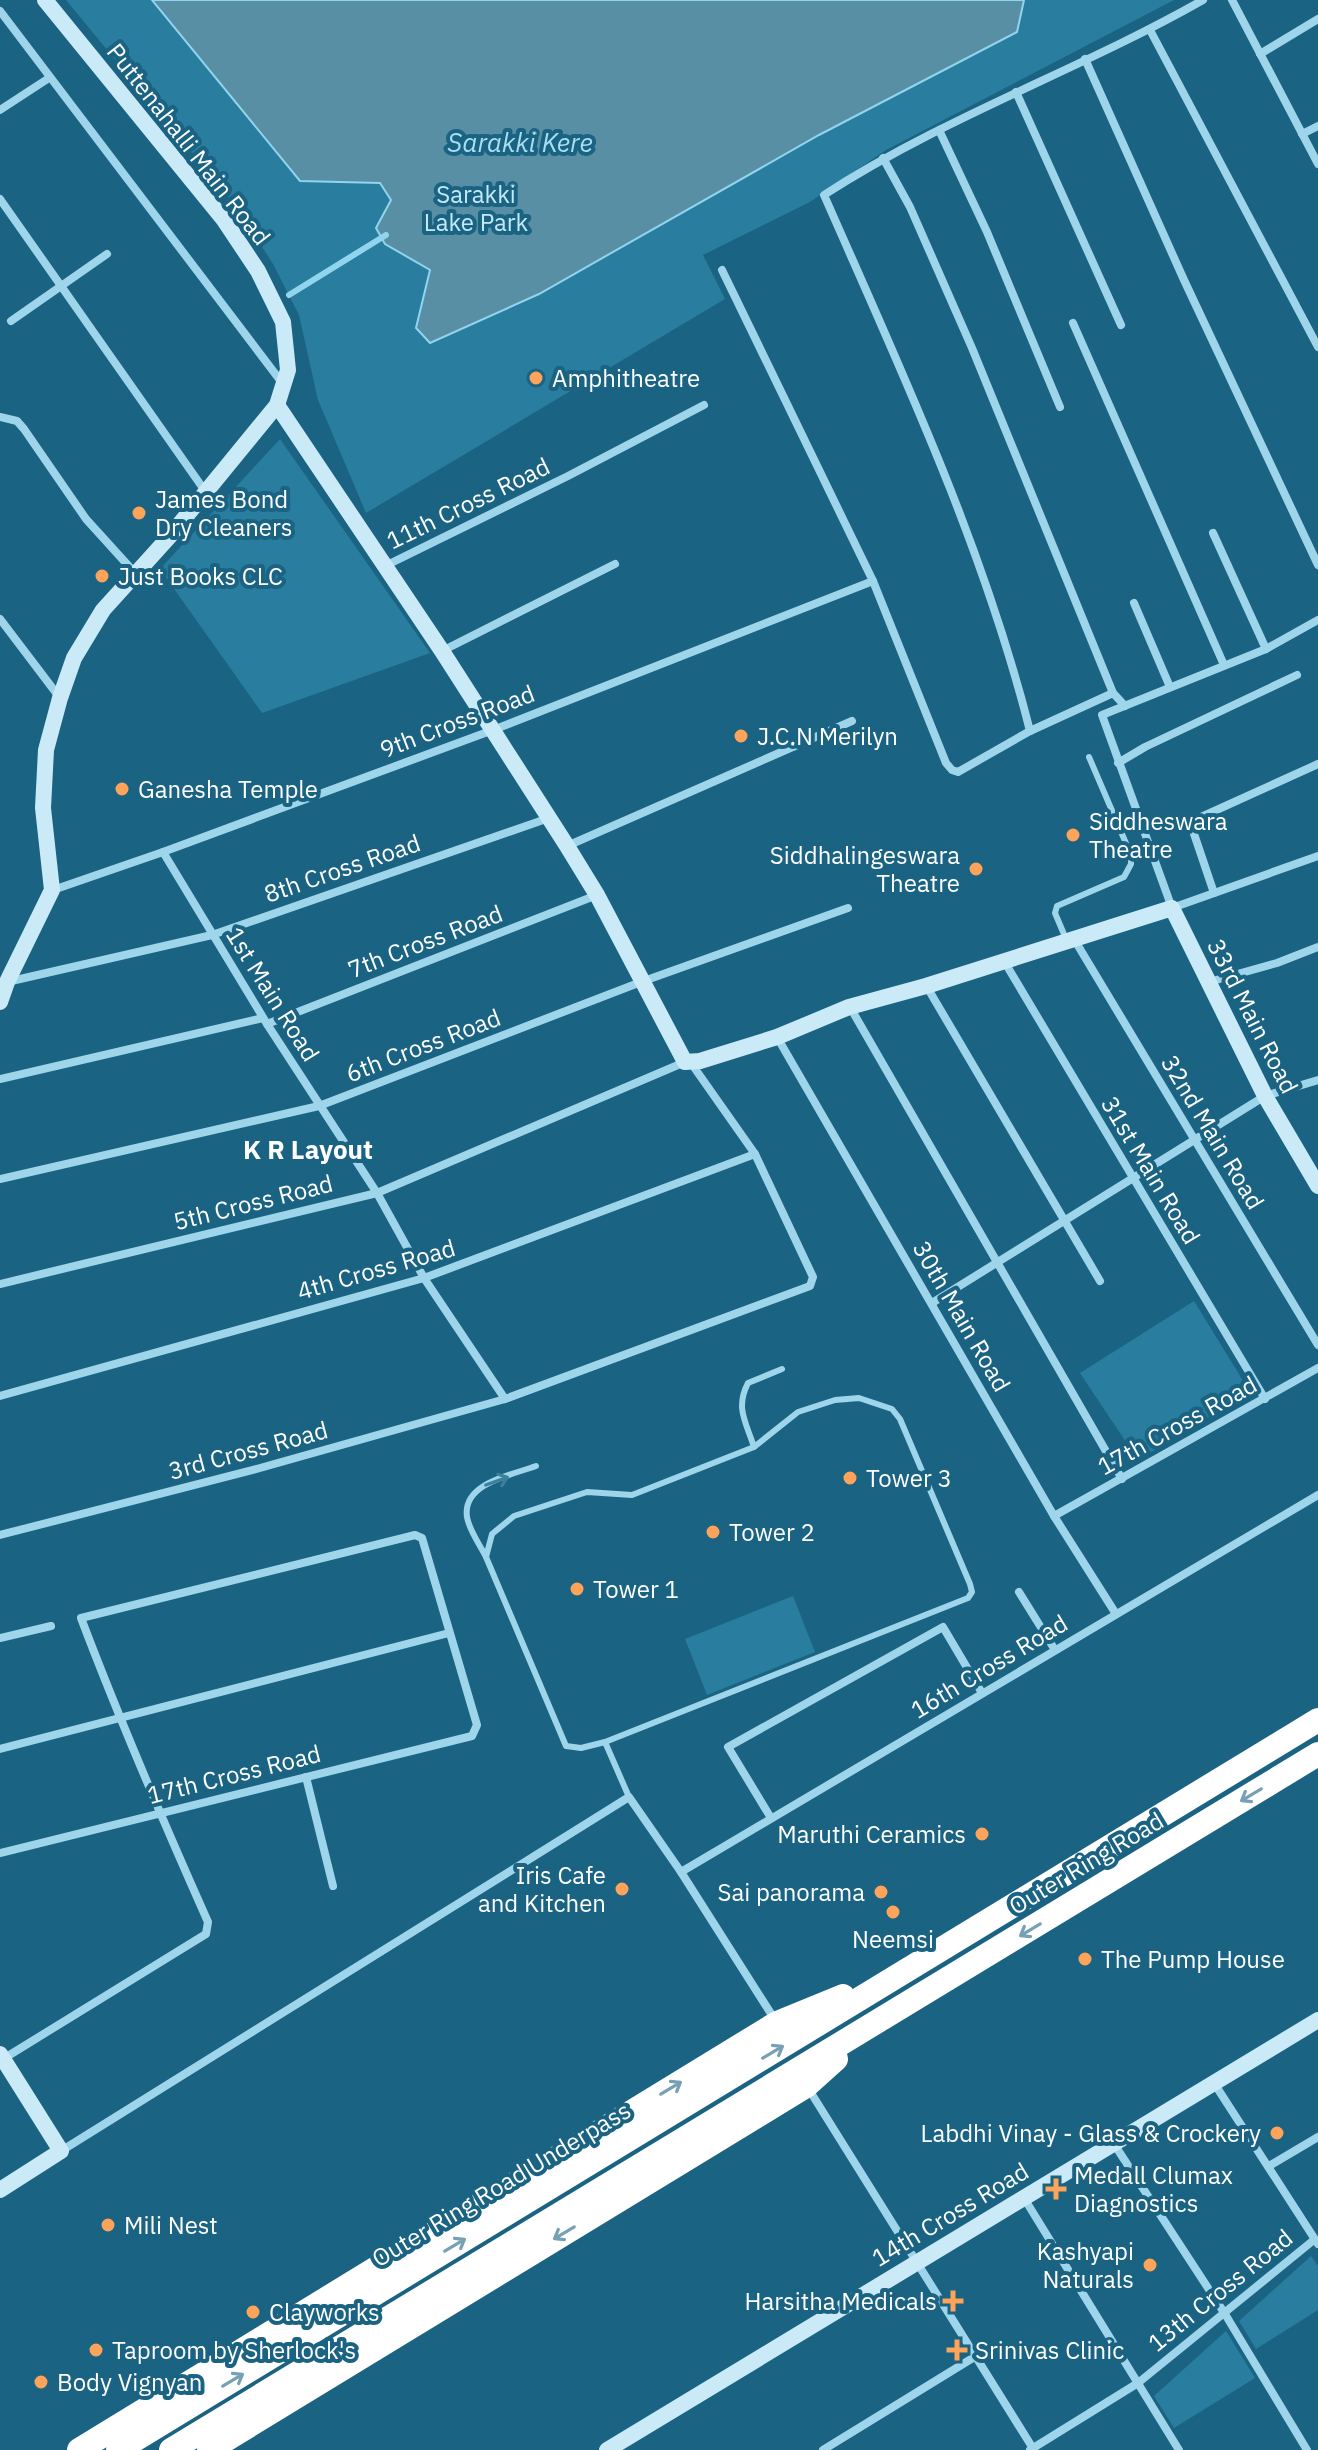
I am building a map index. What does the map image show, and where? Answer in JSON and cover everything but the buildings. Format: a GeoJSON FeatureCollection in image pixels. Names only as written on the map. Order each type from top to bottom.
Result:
{"type":"FeatureCollection","features":[{"type":"Feature","properties":{"kind":"highway","name":"Outer Ring Road"},"geometry":{"type":"LineString","coordinates":[[913,1966],[1318,1720]]}},
{"type":"Feature","properties":{"kind":"highway","name":"Outer Ring Road"},"geometry":{"type":"LineString","coordinates":[[883,2018],[1318,1754]]}},
{"type":"Feature","properties":{"kind":"highway"},"geometry":{"type":"LineString","coordinates":[[79,2450],[777,2023],[913,1966]]}},
{"type":"Feature","properties":{"kind":"highway","name":"Outer Ring Road Underpass"},"geometry":{"type":"LineString","coordinates":[[118,2450],[913,1966]]}},
{"type":"Feature","properties":{"kind":"highway"},"geometry":{"type":"LineString","coordinates":[[209,2450],[806,2086],[883,2018]]}},
{"type":"Feature","properties":{"kind":"highway"},"geometry":{"type":"LineString","coordinates":[[171,2450],[883,2018]]}},
{"type":"Feature","properties":{"kind":"street","name":"Puttenahalli Main Road"},"geometry":{"type":"LineString","coordinates":[[45,0],[224,220],[258,271],[283,322],[288,370],[277,405],[169,537],[103,610],[74,658],[46,750],[43,808],[52,890]]}},
{"type":"Feature","properties":{"kind":"street"},"geometry":{"type":"LineString","coordinates":[[1030,731],[1013,666],[960,514],[896,356],[824,195],[883,158],[1150,30],[1203,0]]}},
{"type":"Feature","properties":{"kind":"street"},"geometry":{"type":"LineString","coordinates":[[1232,0],[1318,164]]}},
{"type":"Feature","properties":{"kind":"street"},"geometry":{"type":"LineString","coordinates":[[0,11],[283,384]]}},
{"type":"Feature","properties":{"kind":"street"},"geometry":{"type":"LineString","coordinates":[[1260,54],[1318,19]]}},
{"type":"Feature","properties":{"kind":"street"},"geometry":{"type":"LineString","coordinates":[[1150,30],[1318,347]]}},
{"type":"Feature","properties":{"kind":"street"},"geometry":{"type":"LineString","coordinates":[[1085,59],[1184,280],[1318,565]]}},
{"type":"Feature","properties":{"kind":"street"},"geometry":{"type":"LineString","coordinates":[[0,110],[49,78]]}},
{"type":"Feature","properties":{"kind":"street"},"geometry":{"type":"LineString","coordinates":[[1016,92],[1121,325]]}},
{"type":"Feature","properties":{"kind":"street"},"geometry":{"type":"LineString","coordinates":[[1302,134],[1318,126]]}},
{"type":"Feature","properties":{"kind":"street"},"geometry":{"type":"LineString","coordinates":[[939,130],[987,232],[1060,407]]}},
{"type":"Feature","properties":{"kind":"street"},"geometry":{"type":"LineString","coordinates":[[883,158],[910,207],[972,348],[1113,693],[1125,706]]}},
{"type":"Feature","properties":{"kind":"street"},"geometry":{"type":"LineString","coordinates":[[0,199],[205,491]]}},
{"type":"Feature","properties":{"kind":"street"},"geometry":{"type":"LineString","coordinates":[[11,321],[107,254]]}},
{"type":"Feature","properties":{"kind":"street"},"geometry":{"type":"LineString","coordinates":[[722,270],[873,581],[946,763],[952,770],[958,772],[1030,731],[1113,693]]}},
{"type":"Feature","properties":{"kind":"street"},"geometry":{"type":"LineString","coordinates":[[1073,323],[1224,665]]}},
{"type":"Feature","properties":{"kind":"street"},"geometry":{"type":"LineString","coordinates":[[277,405],[549,817],[597,895],[641,982],[688,1063],[755,1154]]}},
{"type":"Feature","properties":{"kind":"street","name":"11th Cross Road"},"geometry":{"type":"LineString","coordinates":[[385,566],[704,405]]}},
{"type":"Feature","properties":{"kind":"street"},"geometry":{"type":"LineString","coordinates":[[0,417],[17,421],[24,429],[86,519],[135,573]]}},
{"type":"Feature","properties":{"kind":"street"},"geometry":{"type":"LineString","coordinates":[[1213,533],[1266,649]]}},
{"type":"Feature","properties":{"kind":"street"},"geometry":{"type":"LineString","coordinates":[[442,651],[615,564]]}},
{"type":"Feature","properties":{"kind":"street","name":"9th Cross Road"},"geometry":{"type":"LineString","coordinates":[[52,890],[493,730],[873,581]]}},
{"type":"Feature","properties":{"kind":"street"},"geometry":{"type":"LineString","coordinates":[[1134,603],[1170,687]]}},
{"type":"Feature","properties":{"kind":"street"},"geometry":{"type":"LineString","coordinates":[[0,619],[60,698]]}},
{"type":"Feature","properties":{"kind":"street"},"geometry":{"type":"LineString","coordinates":[[1172,908],[1102,715],[1266,649],[1318,620]]}},
{"type":"Feature","properties":{"kind":"street"},"geometry":{"type":"LineString","coordinates":[[1118,763],[1145,747],[1297,675]]}},
{"type":"Feature","properties":{"kind":"street"},"geometry":{"type":"LineString","coordinates":[[567,846],[852,721]]}},
{"type":"Feature","properties":{"kind":"street"},"geometry":{"type":"LineString","coordinates":[[1214,893],[1190,822],[1318,764]]}},
{"type":"Feature","properties":{"kind":"street","name":"8th Cross Road"},"geometry":{"type":"LineString","coordinates":[[7,982],[212,935],[549,817]]}},
{"type":"Feature","properties":{"kind":"street","name":"1st Main Road"},"geometry":{"type":"LineString","coordinates":[[163,852],[265,1021],[377,1193],[424,1278],[505,1399]]}},
{"type":"Feature","properties":{"kind":"street"},"geometry":{"type":"LineString","coordinates":[[688,1063],[777,1037],[849,1007],[926,986],[1172,908],[1318,856]]}},
{"type":"Feature","properties":{"kind":"street"},"geometry":{"type":"LineString","coordinates":[[0,1002],[52,890]]}},
{"type":"Feature","properties":{"kind":"street","name":"7th Cross Road"},"geometry":{"type":"LineString","coordinates":[[0,1079],[265,1021],[597,895]]}},
{"type":"Feature","properties":{"kind":"street","name":"6th Cross Road"},"geometry":{"type":"LineString","coordinates":[[0,1179],[319,1106],[641,982],[848,908]]}},
{"type":"Feature","properties":{"kind":"street","name":"33rd Main Road"},"geometry":{"type":"LineString","coordinates":[[1172,908],[1265,1096],[1312,1164],[1318,1186]]}},
{"type":"Feature","properties":{"kind":"street","name":"32nd Main Road"},"geometry":{"type":"LineString","coordinates":[[1071,941],[1318,1345]]}},
{"type":"Feature","properties":{"kind":"street"},"geometry":{"type":"LineString","coordinates":[[1209,982],[1277,963],[1318,947]]}},
{"type":"Feature","properties":{"kind":"street","name":"31st Main Road"},"geometry":{"type":"LineString","coordinates":[[1004,961],[1265,1399]]}},
{"type":"Feature","properties":{"kind":"street"},"geometry":{"type":"LineString","coordinates":[[926,986],[1100,1281]]}},
{"type":"Feature","properties":{"kind":"street"},"geometry":{"type":"LineString","coordinates":[[849,1007],[1122,1479]]}},
{"type":"Feature","properties":{"kind":"street","name":"30th Main Road"},"geometry":{"type":"LineString","coordinates":[[777,1037],[1054,1516],[1116,1614]]}},
{"type":"Feature","properties":{"kind":"street","name":"5th Cross Road"},"geometry":{"type":"LineString","coordinates":[[0,1284],[377,1193],[688,1063]]}},
{"type":"Feature","properties":{"kind":"street"},"geometry":{"type":"LineString","coordinates":[[932,1303],[1265,1096],[1318,1080]]}},
{"type":"Feature","properties":{"kind":"street","name":"4th Cross Road"},"geometry":{"type":"LineString","coordinates":[[0,1396],[424,1278],[755,1154]]}},
{"type":"Feature","properties":{"kind":"street","name":"3rd Cross Road"},"geometry":{"type":"LineString","coordinates":[[0,1535],[260,1468],[505,1399],[810,1286],[813,1277],[755,1154]]}},
{"type":"Feature","properties":{"kind":"street","name":"17th Cross Road"},"geometry":{"type":"LineString","coordinates":[[1054,1516],[1318,1368]]}},
{"type":"Feature","properties":{"kind":"street","name":"16th Cross Road"},"geometry":{"type":"LineString","coordinates":[[681,1872],[1318,1495]]}},
{"type":"Feature","properties":{"kind":"street"},"geometry":{"type":"LineString","coordinates":[[0,1749],[119,1718],[449,1633],[422,1538],[415,1535],[81,1618],[119,1718],[208,1922],[206,1934],[2,2057],[61,2151]]}},
{"type":"Feature","properties":{"kind":"street"},"geometry":{"type":"LineString","coordinates":[[1019,1592],[1055,1650]]}},
{"type":"Feature","properties":{"kind":"street"},"geometry":{"type":"LineString","coordinates":[[0,1638],[51,1626]]}},
{"type":"Feature","properties":{"kind":"street"},"geometry":{"type":"LineString","coordinates":[[771,1818],[728,1747],[943,1627],[982,1693]]}},
{"type":"Feature","properties":{"kind":"street","name":"17th Cross Road"},"geometry":{"type":"LineString","coordinates":[[0,1853],[472,1736],[477,1725],[449,1633]]}},
{"type":"Feature","properties":{"kind":"street"},"geometry":{"type":"LineString","coordinates":[[306,1777],[333,1886]]}},
{"type":"Feature","properties":{"kind":"street"},"geometry":{"type":"LineString","coordinates":[[0,2190],[629,1797],[681,1872],[777,2023]]}},
{"type":"Feature","properties":{"kind":"street","name":"14th Cross Road"},"geometry":{"type":"LineString","coordinates":[[612,2449],[1318,2020]]}},
{"type":"Feature","properties":{"kind":"street"},"geometry":{"type":"LineString","coordinates":[[1214,2083],[1316,2242]]}},
{"type":"Feature","properties":{"kind":"street"},"geometry":{"type":"LineString","coordinates":[[806,2086],[1032,2449]]}},
{"type":"Feature","properties":{"kind":"street"},"geometry":{"type":"LineString","coordinates":[[1269,2166],[1318,2137]]}},
{"type":"Feature","properties":{"kind":"street"},"geometry":{"type":"LineString","coordinates":[[1114,2144],[1225,2314],[1307,2450]]}},
{"type":"Feature","properties":{"kind":"street"},"geometry":{"type":"LineString","coordinates":[[1024,2198],[1179,2450]]}},
{"type":"Feature","properties":{"kind":"street","name":"13th Cross Road"},"geometry":{"type":"LineString","coordinates":[[1032,2449],[1138,2383],[1316,2242]]}},
{"type":"Feature","properties":{"kind":"street"},"geometry":{"type":"LineString","coordinates":[[823,2450],[976,2356]]}},
{"type":"Feature","properties":{"kind":"lane"},"geometry":{"type":"LineString","coordinates":[[1071,941],[1055,913],[1057,906],[1124,877],[1131,864],[1131,855],[1089,757]]}},
{"type":"Feature","properties":{"kind":"lane"},"geometry":{"type":"LineString","coordinates":[[754,1447],[740,1408],[742,1395],[748,1383],[782,1369]]}},
{"type":"Feature","properties":{"kind":"lane"},"geometry":{"type":"LineString","coordinates":[[486,1557],[492,1534],[514,1516],[587,1492],[632,1495],[754,1447],[798,1412],[817,1404],[859,1398],[892,1409],[900,1419],[972,1592],[968,1598],[605,1742],[581,1748],[566,1746],[467,1518],[468,1502],[478,1488],[536,1466]]}},
{"type":"Feature","properties":{"kind":"lane"},"geometry":{"type":"LineString","coordinates":[[605,1742],[629,1797]]}},
{"type":"Feature","properties":{"kind":"green space","name":"Sarakki Lake Park"},"geometry":{"type":"Polygon","coordinates":[[[66,0],[1174,0],[886,150],[810,202],[703,255],[725,299],[366,513],[318,400],[299,315],[273,264],[238,209],[66,0]]]}},
{"type":"Feature","properties":{"kind":"green space"},"geometry":{"type":"Polygon","coordinates":[[[280,439],[430,653],[262,713],[160,569],[280,439]]]}},
{"type":"Feature","properties":{"kind":"green space"},"geometry":{"type":"Polygon","coordinates":[[[1194,1301],[1250,1392],[1138,1460],[1080,1373],[1194,1301]]]}},
{"type":"Feature","properties":{"kind":"green space"},"geometry":{"type":"Polygon","coordinates":[[[793,1596],[815,1652],[707,1695],[685,1639],[793,1596]]]}},
{"type":"Feature","properties":{"kind":"green space"},"geometry":{"type":"Polygon","coordinates":[[[1311,2256],[1318,2266],[1318,2310],[1256,2349],[1239,2321],[1311,2256]]]}},
{"type":"Feature","properties":{"kind":"green space"},"geometry":{"type":"Polygon","coordinates":[[[1226,2331],[1255,2378],[1174,2428],[1154,2396],[1226,2331]]]}},
{"type":"Feature","properties":{"kind":"water","name":"Sarakki Kere"},"geometry":{"type":"Polygon","coordinates":[[[152,0],[1024,0],[1017,32],[819,135],[539,294],[430,343],[416,328],[430,270],[385,244],[376,228],[391,200],[380,183],[300,181],[152,0]]]}},
{"type":"Feature","properties":{"kind":"waterway"},"geometry":{"type":"LineString","coordinates":[[289,295],[386,235]]}},
{"type":"Feature","properties":{"kind":"place","name":"Amphitheatre"},"geometry":{"type":"Point","coordinates":[536,378]}},
{"type":"Feature","properties":{"kind":"place","name":"James Bond Dry Cleaners"},"geometry":{"type":"Point","coordinates":[139,513]}},
{"type":"Feature","properties":{"kind":"place","name":"Just Books CLC"},"geometry":{"type":"Point","coordinates":[102,576]}},
{"type":"Feature","properties":{"kind":"place","name":"J.C.N Merilyn"},"geometry":{"type":"Point","coordinates":[741,736]}},
{"type":"Feature","properties":{"kind":"place","name":"Ganesha Temple"},"geometry":{"type":"Point","coordinates":[122,789]}},
{"type":"Feature","properties":{"kind":"place","name":"Siddheswara Theatre"},"geometry":{"type":"Point","coordinates":[1073,835]}},
{"type":"Feature","properties":{"kind":"place","name":"Siddhalingeswara Theatre"},"geometry":{"type":"Point","coordinates":[976,869]}},
{"type":"Feature","properties":{"kind":"place","name":"Tower 3"},"geometry":{"type":"Point","coordinates":[850,1478]}},
{"type":"Feature","properties":{"kind":"place","name":"Tower 2"},"geometry":{"type":"Point","coordinates":[713,1532]}},
{"type":"Feature","properties":{"kind":"place","name":"Tower 1"},"geometry":{"type":"Point","coordinates":[577,1589]}},
{"type":"Feature","properties":{"kind":"place","name":"Maruthi Ceramics"},"geometry":{"type":"Point","coordinates":[982,1834]}},
{"type":"Feature","properties":{"kind":"place","name":"Iris Cafe and Kitchen"},"geometry":{"type":"Point","coordinates":[622,1889]}},
{"type":"Feature","properties":{"kind":"place","name":"Sai panorama"},"geometry":{"type":"Point","coordinates":[881,1892]}},
{"type":"Feature","properties":{"kind":"place","name":"Neemsi"},"geometry":{"type":"Point","coordinates":[893,1912]}},
{"type":"Feature","properties":{"kind":"place","name":"The Pump House"},"geometry":{"type":"Point","coordinates":[1085,1959]}},
{"type":"Feature","properties":{"kind":"place","name":"Labdhi Vinay - Glass & Crockery"},"geometry":{"type":"Point","coordinates":[1277,2133]}},
{"type":"Feature","properties":{"kind":"place","name":"Medall Clumax Diagnostics"},"geometry":{"type":"Point","coordinates":[1056,2189]}},
{"type":"Feature","properties":{"kind":"place","name":"Mili Nest"},"geometry":{"type":"Point","coordinates":[108,2225]}},
{"type":"Feature","properties":{"kind":"place","name":"Kashyapi Naturals"},"geometry":{"type":"Point","coordinates":[1150,2265]}},
{"type":"Feature","properties":{"kind":"place","name":"Harsitha Medicals"},"geometry":{"type":"Point","coordinates":[953,2301]}},
{"type":"Feature","properties":{"kind":"place","name":"Clayworks"},"geometry":{"type":"Point","coordinates":[253,2312]}},
{"type":"Feature","properties":{"kind":"place","name":"Taproom by Sherlock's"},"geometry":{"type":"Point","coordinates":[96,2350]}},
{"type":"Feature","properties":{"kind":"place","name":"Srinivas Clinic"},"geometry":{"type":"Point","coordinates":[957,2350]}},
{"type":"Feature","properties":{"kind":"place","name":"Body Vignyan"},"geometry":{"type":"Point","coordinates":[41,2382]}},
{"type":"Feature","properties":{"kind":"district","name":"K R Layout"},"geometry":{"type":"Point","coordinates":[308,1149]}}]}
